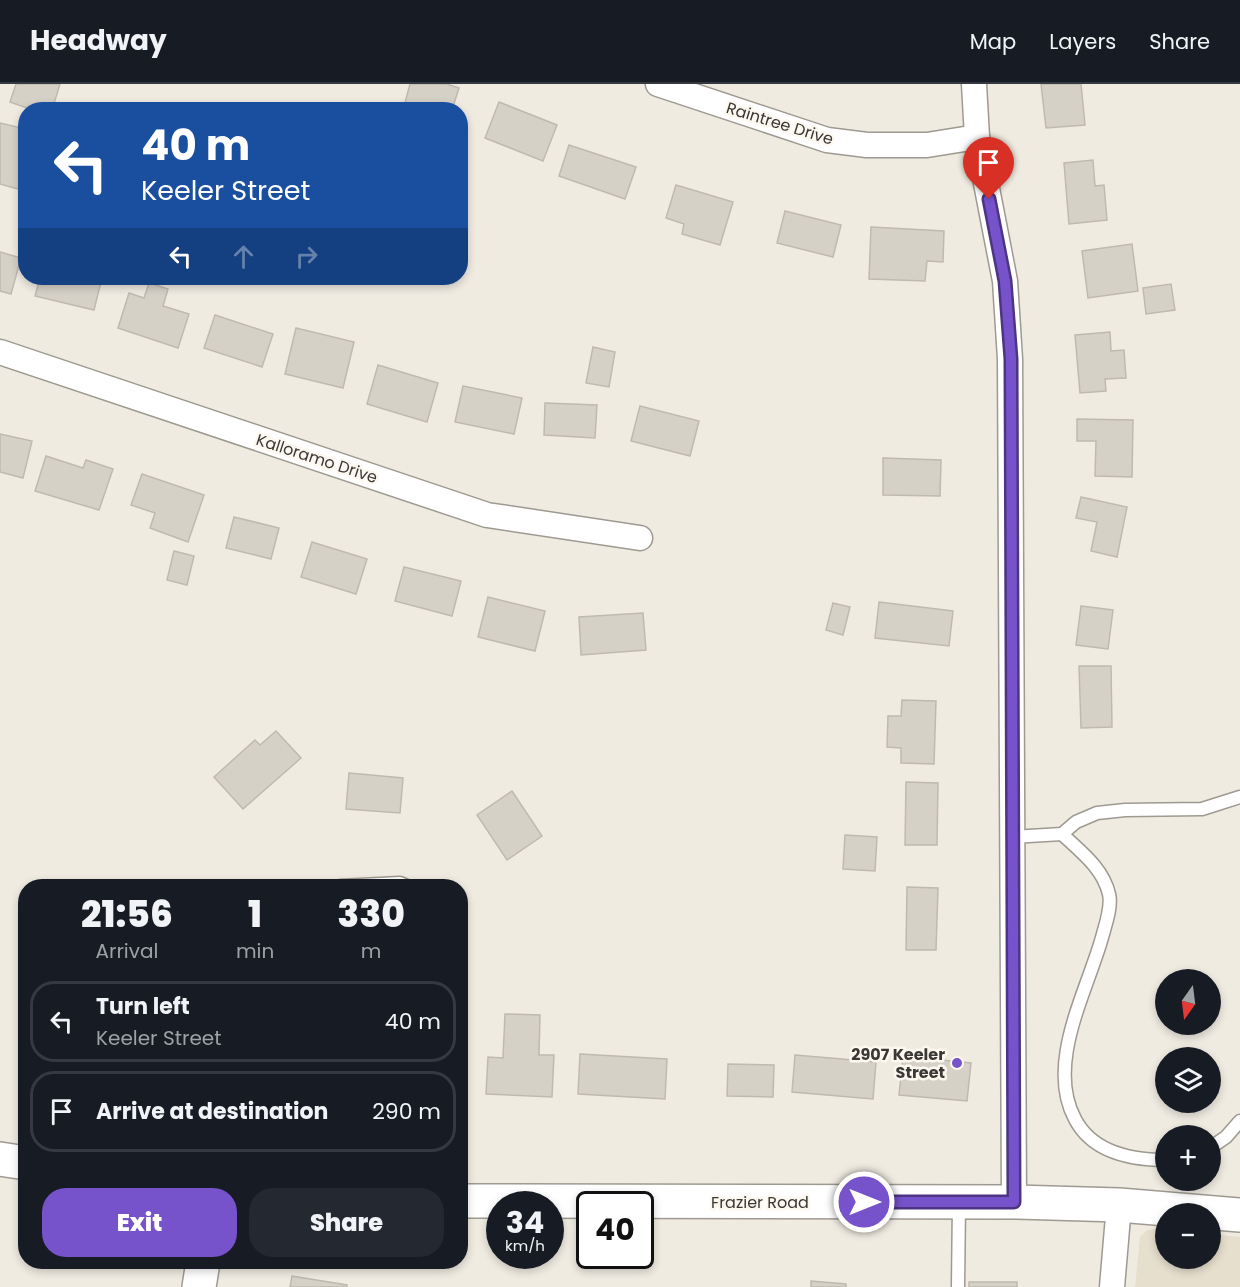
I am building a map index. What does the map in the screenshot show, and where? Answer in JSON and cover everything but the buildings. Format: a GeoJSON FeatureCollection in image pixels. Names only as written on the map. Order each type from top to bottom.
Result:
{"type":"FeatureCollection","features":[{"type":"Feature","properties":{"kind":"street","name":"Raintree Drive"},"geometry":{"type":"LineString","coordinates":[[658,84],[827,140],[867,145],[927,145],[977,137]]}},
{"type":"Feature","properties":{"kind":"street"},"geometry":{"type":"LineString","coordinates":[[974,84],[977,137],[1005,281],[1011,359],[1014,1202]]}},
{"type":"Feature","properties":{"kind":"street","name":"Kalloramo Drive"},"geometry":{"type":"LineString","coordinates":[[0,352],[487,515],[640,538]]}},
{"type":"Feature","properties":{"kind":"street"},"geometry":{"type":"LineString","coordinates":[[0,1159],[18,1162]]}},
{"type":"Feature","properties":{"kind":"street","name":"Frazier Road"},"geometry":{"type":"LineString","coordinates":[[468,1201],[1014,1202],[1119,1205],[1240,1215]]}},
{"type":"Feature","properties":{"kind":"street"},"geometry":{"type":"LineString","coordinates":[[1112,1287],[1119,1205]]}},
{"type":"Feature","properties":{"kind":"street"},"geometry":{"type":"LineString","coordinates":[[199,1287],[202,1269]]}},
{"type":"Feature","properties":{"kind":"lane"},"geometry":{"type":"LineString","coordinates":[[1012,837],[1062,834],[1076,822],[1097,813],[1125,810],[1202,809],[1240,797]]}},
{"type":"Feature","properties":{"kind":"lane"},"geometry":{"type":"LineString","coordinates":[[1062,834],[1086,855],[1103,877],[1110,897],[1099,948],[1065,1059],[1065,1095],[1079,1128],[1096,1144],[1121,1155],[1155,1161]]}},
{"type":"Feature","properties":{"kind":"lane"},"geometry":{"type":"LineString","coordinates":[[1221,1140],[1240,1121]]}},
{"type":"Feature","properties":{"kind":"lane"},"geometry":{"type":"LineString","coordinates":[[958,1287],[963,1272],[960,1202]]}},
{"type":"Feature","properties":{"kind":"shaded area"},"geometry":{"type":"Polygon","coordinates":[[[1155,1229],[1155,1269],[1221,1269],[1221,1235],[1240,1237],[1240,1287],[1135,1287],[1140,1237],[1147,1230],[1155,1229]]]}},
{"type":"Feature","properties":{"kind":"place","name":"2907 Keeler Street"},"geometry":{"type":"Point","coordinates":[957,1063]}},
{"type":"Feature","properties":{"kind":"route"},"geometry":{"type":"LineString","coordinates":[[864,1202],[1014,1202],[1011,359],[1005,281],[989,199]]}}]}
